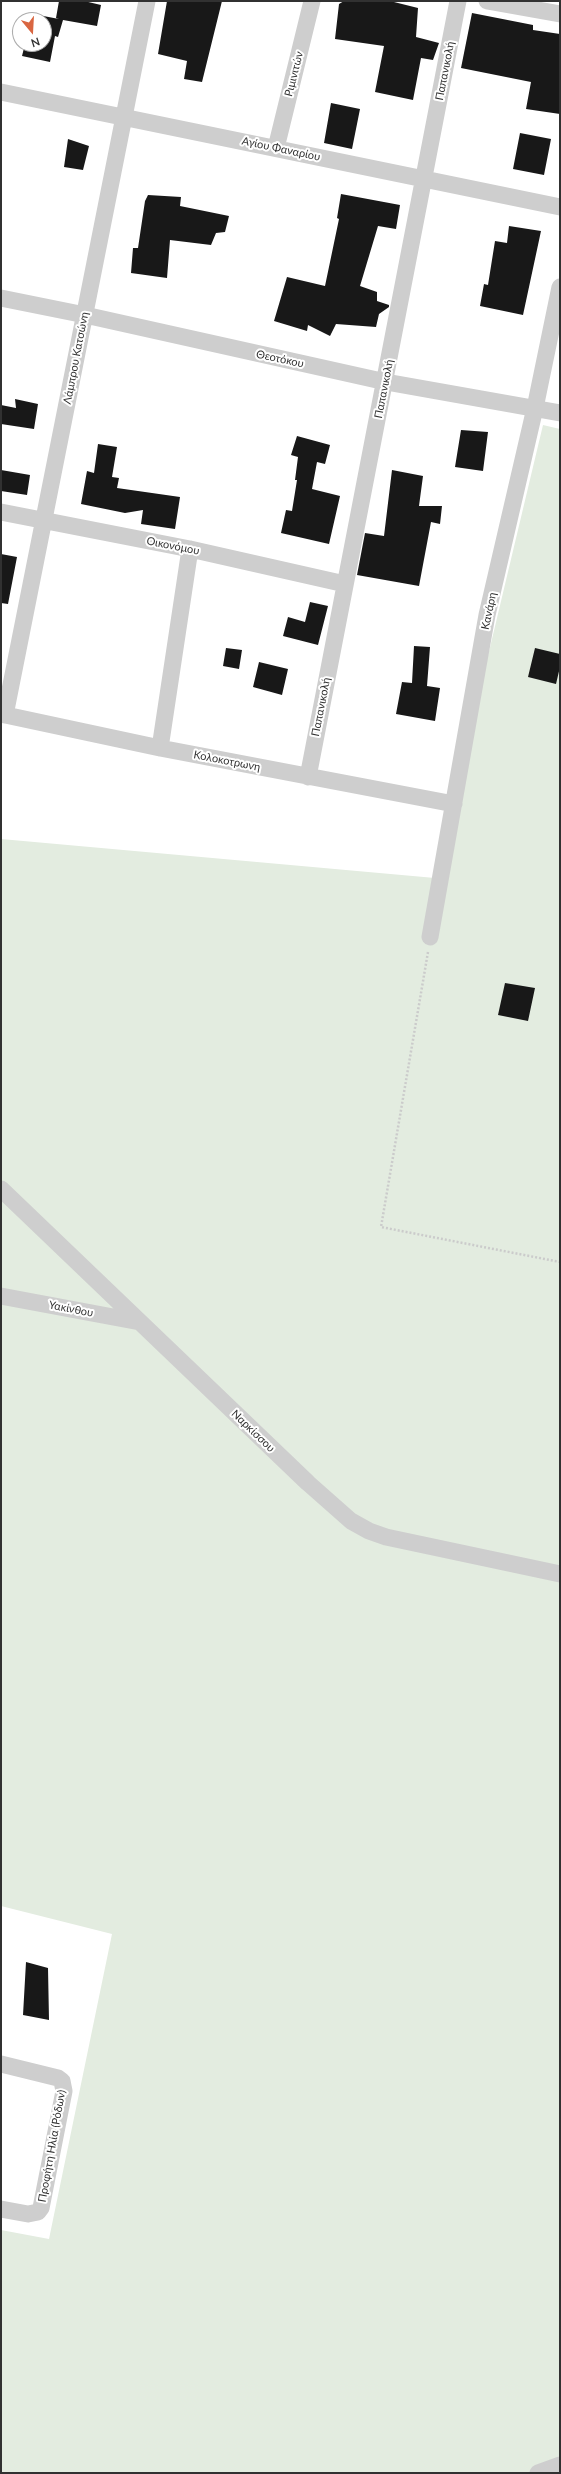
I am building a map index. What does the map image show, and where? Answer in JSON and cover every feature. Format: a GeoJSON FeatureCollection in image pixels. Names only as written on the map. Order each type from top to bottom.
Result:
{"type":"FeatureCollection","features":[{"type":"Feature","properties":{"kind":"street","name":"Λάμπρου Κατσώνη"},"geometry":{"type":"LineString","coordinates":[[3,714],[44,521],[147,1]]}},
{"type":"Feature","properties":{"kind":"street","name":"Ριμινιτών"},"geometry":{"type":"LineString","coordinates":[[276,148],[312,1]]}},
{"type":"Feature","properties":{"kind":"street","name":"Παπανικολή"},"geometry":{"type":"LineString","coordinates":[[308,777],[386,382],[458,1]]}},
{"type":"Feature","properties":{"kind":"street"},"geometry":{"type":"LineString","coordinates":[[487,1],[560,14]]}},
{"type":"Feature","properties":{"kind":"street","name":"Αγίου Φαναρίου"},"geometry":{"type":"LineString","coordinates":[[1,92],[560,207]]}},
{"type":"Feature","properties":{"kind":"street","name":"Κανάρη"},"geometry":{"type":"LineString","coordinates":[[430,937],[487,615],[535,408],[560,287]]}},
{"type":"Feature","properties":{"kind":"street","name":"Θεοτόκου"},"geometry":{"type":"LineString","coordinates":[[1,298],[85,315],[386,382],[560,413]]}},
{"type":"Feature","properties":{"kind":"street","name":"Οικονόμου"},"geometry":{"type":"LineString","coordinates":[[1,512],[190,549],[345,584]]}},
{"type":"Feature","properties":{"kind":"street"},"geometry":{"type":"LineString","coordinates":[[160,748],[190,549]]}},
{"type":"Feature","properties":{"kind":"street","name":"Κολοκοτρωνη"},"geometry":{"type":"LineString","coordinates":[[3,714],[160,748],[454,804]]}},
{"type":"Feature","properties":{"kind":"street","name":"Ναρκίσσου"},"geometry":{"type":"LineString","coordinates":[[1,1189],[308,1483],[351,1521],[369,1531],[386,1537],[560,1574]]}},
{"type":"Feature","properties":{"kind":"street","name":"Υακίνθου"},"geometry":{"type":"LineString","coordinates":[[1,1296],[140,1322]]}},
{"type":"Feature","properties":{"kind":"street","name":"Προφήτη Ηλία (Ρόδων)"},"geometry":{"type":"LineString","coordinates":[[1,2064],[58,2078],[62,2081],[64,2091],[41,2208],[38,2212],[28,2214],[1,2209]]}},
{"type":"Feature","properties":{"kind":"street"},"geometry":{"type":"LineString","coordinates":[[538,2473],[560,2465]]}},
{"type":"Feature","properties":{"kind":"path"},"geometry":{"type":"LineString","coordinates":[[430,937],[381,1227],[560,1262]]}},
{"type":"Feature","properties":{"kind":"shaded area"},"geometry":{"type":"Polygon","coordinates":[[[543,425],[560,429],[560,2473],[1,2473],[1,2230],[49,2239],[112,1934],[1,1906],[1,839],[435,878],[543,425]]]}},
{"type":"Feature","properties":{"kind":"building"},"geometry":{"type":"Polygon","coordinates":[[[59,1],[84,1],[101,5],[97,26],[63,20],[58,37],[55,36],[52,52],[52,18],[59,19],[56,18],[59,1]]]}},
{"type":"Feature","properties":{"kind":"building"},"geometry":{"type":"Polygon","coordinates":[[[167,1],[222,1],[202,82],[184,79],[187,61],[158,54],[167,1]]]}},
{"type":"Feature","properties":{"kind":"building"},"geometry":{"type":"Polygon","coordinates":[[[344,1],[390,1],[418,8],[416,37],[439,43],[433,60],[421,58],[413,100],[375,92],[384,46],[335,39],[339,4],[344,1]]]}},
{"type":"Feature","properties":{"kind":"building"},"geometry":{"type":"Polygon","coordinates":[[[472,13],[533,25],[533,30],[560,34],[560,114],[526,109],[531,82],[461,68],[472,13]]]}},
{"type":"Feature","properties":{"kind":"building"},"geometry":{"type":"Polygon","coordinates":[[[23,52],[52,52],[50,62],[22,56],[23,52]]]}},
{"type":"Feature","properties":{"kind":"building"},"geometry":{"type":"Polygon","coordinates":[[[331,103],[360,109],[352,149],[324,143],[331,103]]]}},
{"type":"Feature","properties":{"kind":"building"},"geometry":{"type":"Polygon","coordinates":[[[520,133],[551,139],[544,175],[513,169],[520,133]]]}},
{"type":"Feature","properties":{"kind":"building"},"geometry":{"type":"Polygon","coordinates":[[[68,139],[89,146],[83,170],[64,167],[68,139]]]}},
{"type":"Feature","properties":{"kind":"building"},"geometry":{"type":"Polygon","coordinates":[[[341,194],[400,205],[396,229],[378,226],[360,286],[377,292],[377,301],[389,305],[389,307],[379,314],[376,327],[336,324],[330,336],[308,325],[307,331],[274,321],[287,277],[325,286],[339,219],[337,218],[341,194]]]}},
{"type":"Feature","properties":{"kind":"building"},"geometry":{"type":"Polygon","coordinates":[[[148,195],[181,197],[180,206],[229,216],[225,232],[216,233],[211,245],[170,240],[167,278],[131,273],[133,248],[138,248],[145,201],[148,195]]]}},
{"type":"Feature","properties":{"kind":"building"},"geometry":{"type":"Polygon","coordinates":[[[509,226],[541,231],[523,315],[480,306],[484,284],[488,285],[495,241],[507,243],[509,226]]]}},
{"type":"Feature","properties":{"kind":"building"},"geometry":{"type":"Polygon","coordinates":[[[15,399],[38,404],[34,429],[1,424],[1,405],[16,408],[15,399]]]}},
{"type":"Feature","properties":{"kind":"building"},"geometry":{"type":"Polygon","coordinates":[[[461,430],[488,432],[483,471],[455,467],[461,430]]]}},
{"type":"Feature","properties":{"kind":"building"},"geometry":{"type":"Polygon","coordinates":[[[297,436],[330,445],[325,464],[317,462],[312,489],[340,496],[329,544],[281,533],[286,510],[292,511],[297,480],[295,480],[298,457],[291,455],[297,436]]]}},
{"type":"Feature","properties":{"kind":"building"},"geometry":{"type":"Polygon","coordinates":[[[98,444],[117,447],[112,477],[119,478],[117,488],[180,497],[175,529],[141,524],[143,510],[125,513],[81,504],[87,471],[94,473],[98,444]]]}},
{"type":"Feature","properties":{"kind":"building"},"geometry":{"type":"Polygon","coordinates":[[[1,470],[30,475],[27,495],[1,491],[1,470]]]}},
{"type":"Feature","properties":{"kind":"building"},"geometry":{"type":"Polygon","coordinates":[[[392,470],[423,476],[419,506],[442,506],[440,524],[431,522],[419,586],[357,575],[365,533],[384,536],[392,470]]]}},
{"type":"Feature","properties":{"kind":"building"},"geometry":{"type":"Polygon","coordinates":[[[1,554],[17,557],[8,604],[1,603],[1,554]]]}},
{"type":"Feature","properties":{"kind":"building"},"geometry":{"type":"Polygon","coordinates":[[[310,602],[328,606],[318,645],[283,636],[288,617],[305,622],[310,602]]]}},
{"type":"Feature","properties":{"kind":"building"},"geometry":{"type":"Polygon","coordinates":[[[414,646],[430,647],[427,686],[440,688],[435,721],[396,714],[402,682],[412,683],[414,646]]]}},
{"type":"Feature","properties":{"kind":"building"},"geometry":{"type":"Polygon","coordinates":[[[226,648],[242,650],[239,669],[223,666],[226,648]]]}},
{"type":"Feature","properties":{"kind":"building"},"geometry":{"type":"Polygon","coordinates":[[[535,648],[560,654],[560,667],[556,684],[528,677],[535,648]]]}},
{"type":"Feature","properties":{"kind":"building"},"geometry":{"type":"Polygon","coordinates":[[[259,662],[288,669],[282,695],[253,687],[259,662]]]}},
{"type":"Feature","properties":{"kind":"building"},"geometry":{"type":"Polygon","coordinates":[[[505,983],[535,988],[528,1021],[498,1015],[505,983]]]}},
{"type":"Feature","properties":{"kind":"building"},"geometry":{"type":"Polygon","coordinates":[[[26,1962],[48,1968],[49,2020],[23,2015],[26,1962]]]}}]}
